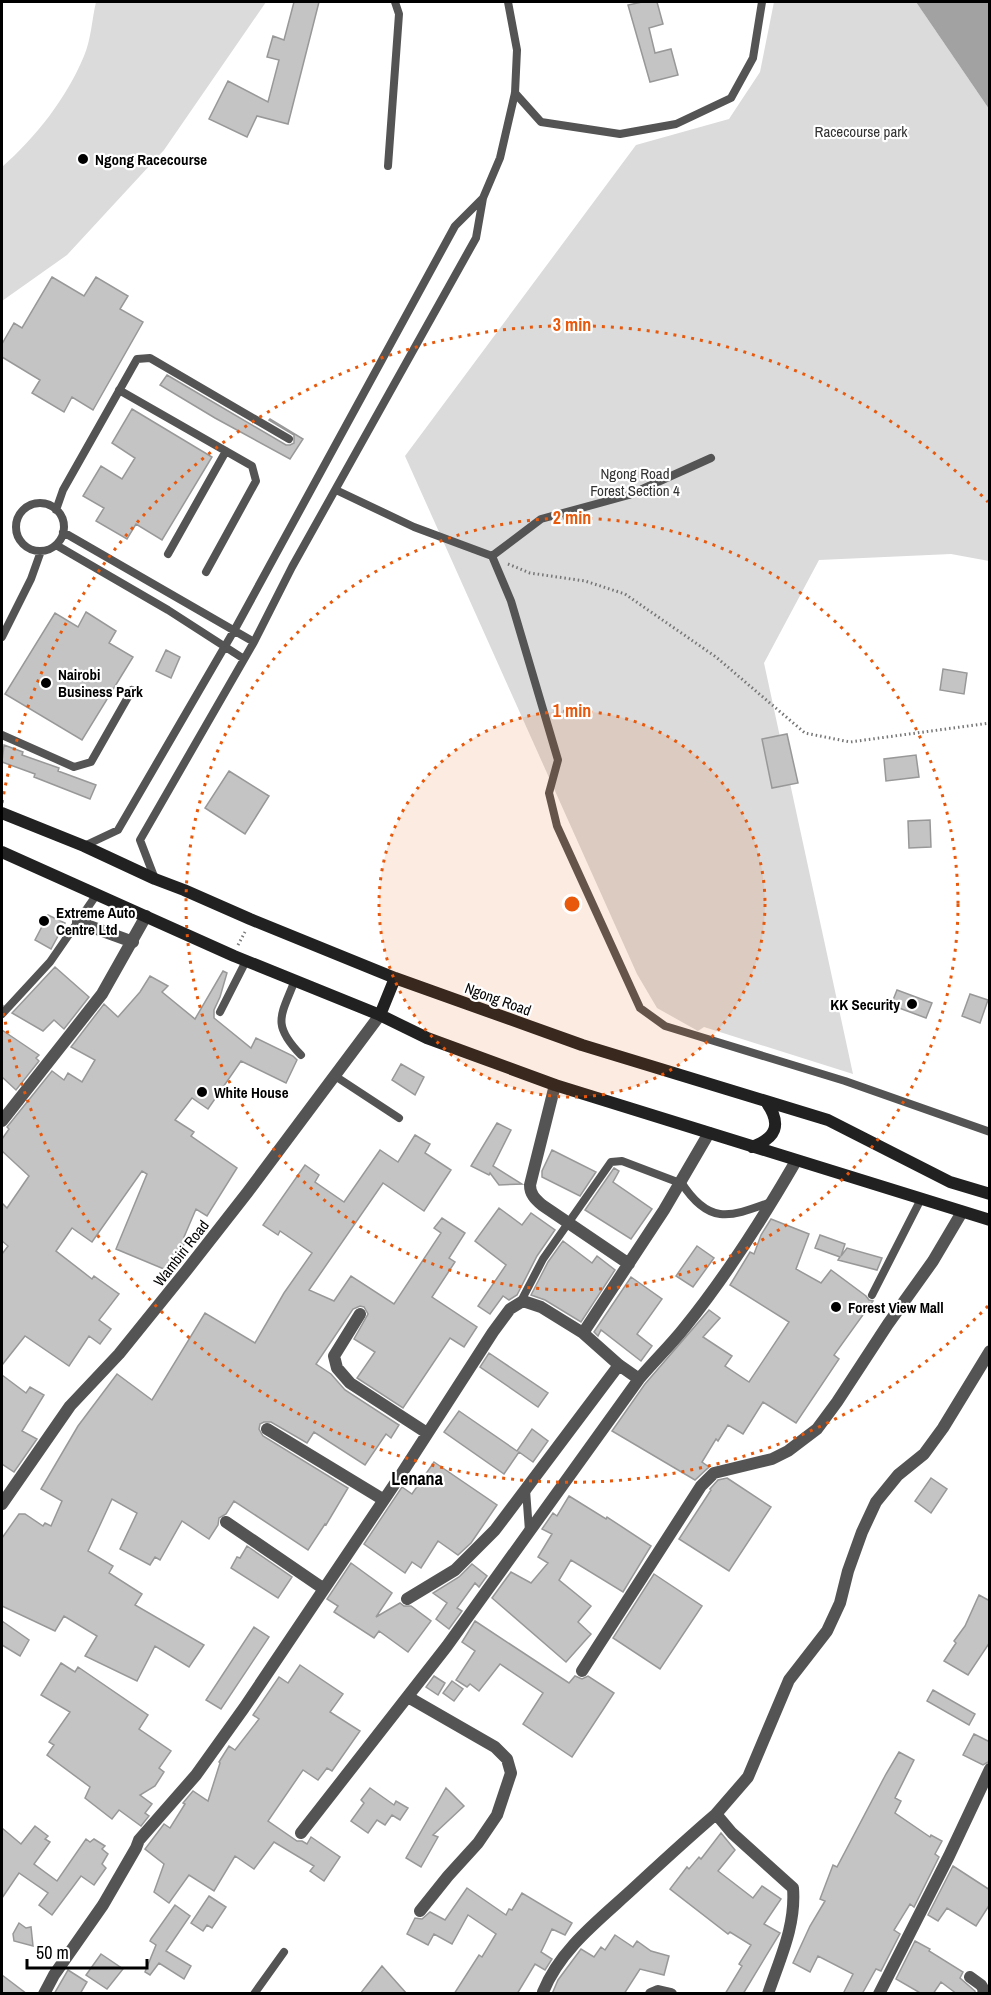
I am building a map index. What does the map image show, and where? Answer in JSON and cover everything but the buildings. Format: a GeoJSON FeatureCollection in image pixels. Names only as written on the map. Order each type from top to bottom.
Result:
{"type":"FeatureCollection","features":[{"type":"Feature","properties":{"kind":"main road","name":"Ngong Road"},"geometry":{"type":"LineString","coordinates":[[2,813],[395,978],[582,1045],[828,1120],[951,1182],[990,1194]]}},
{"type":"Feature","properties":{"kind":"main road"},"geometry":{"type":"LineString","coordinates":[[2,852],[240,959],[380,1015],[427,1038],[555,1085],[990,1220]]}},
{"type":"Feature","properties":{"kind":"main road"},"geometry":{"type":"LineString","coordinates":[[380,1015],[395,978]]}},
{"type":"Feature","properties":{"kind":"main road"},"geometry":{"type":"LineString","coordinates":[[752,1147],[763,1142],[774,1131],[776,1123],[774,1113],[767,1103]]}},
{"type":"Feature","properties":{"kind":"street"},"geometry":{"type":"LineString","coordinates":[[2,1121],[102,994],[146,916]]}},
{"type":"Feature","properties":{"kind":"street"},"geometry":{"type":"LineString","coordinates":[[78,922],[133,942]]}},
{"type":"Feature","properties":{"kind":"street","name":"Wambiri Road"},"geometry":{"type":"LineString","coordinates":[[2,1504],[70,1406],[119,1354],[186,1271],[380,1015]]}},
{"type":"Feature","properties":{"kind":"street"},"geometry":{"type":"LineString","coordinates":[[555,1085],[530,1191],[542,1205],[629,1264]]}},
{"type":"Feature","properties":{"kind":"street"},"geometry":{"type":"LineString","coordinates":[[583,1333],[629,1264],[709,1133]]}},
{"type":"Feature","properties":{"kind":"street"},"geometry":{"type":"LineString","coordinates":[[301,1833],[408,1697],[639,1379],[674,1341],[712,1292],[772,1202],[796,1161]]}},
{"type":"Feature","properties":{"kind":"street"},"geometry":{"type":"LineString","coordinates":[[582,1671],[701,1486],[714,1473],[772,1459],[788,1451],[817,1429],[933,1261],[962,1212]]}},
{"type":"Feature","properties":{"kind":"street"},"geometry":{"type":"LineString","coordinates":[[44,1994],[54,1975],[103,1905],[139,1840],[196,1774],[282,1654],[510,1309],[523,1301],[541,1307],[583,1333],[639,1379]]}},
{"type":"Feature","properties":{"kind":"street"},"geometry":{"type":"LineString","coordinates":[[360,1314],[334,1356],[337,1368],[350,1383],[427,1433]]}},
{"type":"Feature","properties":{"kind":"street"},"geometry":{"type":"LineString","coordinates":[[544,1994],[548,1979],[578,1939],[716,1814],[748,1777],[789,1680],[827,1631],[840,1603],[848,1571],[862,1532],[876,1502],[898,1475],[924,1454],[943,1428],[990,1351]]}},
{"type":"Feature","properties":{"kind":"street"},"geometry":{"type":"LineString","coordinates":[[407,1599],[468,1560],[495,1530],[620,1365]]}},
{"type":"Feature","properties":{"kind":"street"},"geometry":{"type":"LineString","coordinates":[[267,1430],[384,1500]]}},
{"type":"Feature","properties":{"kind":"street"},"geometry":{"type":"LineString","coordinates":[[226,1522],[324,1589]]}},
{"type":"Feature","properties":{"kind":"street"},"geometry":{"type":"LineString","coordinates":[[408,1697],[495,1748],[507,1759],[511,1773],[497,1815],[478,1843],[420,1911]]}},
{"type":"Feature","properties":{"kind":"street"},"geometry":{"type":"LineString","coordinates":[[879,1994],[990,1769]]}},
{"type":"Feature","properties":{"kind":"street"},"geometry":{"type":"LineString","coordinates":[[716,1814],[732,1833],[793,1888],[794,1908],[790,1927],[768,1994]]}},
{"type":"Feature","properties":{"kind":"street"},"geometry":{"type":"LineString","coordinates":[[970,1977],[985,1989]]}},
{"type":"Feature","properties":{"kind":"street"},"geometry":{"type":"LineString","coordinates":[[651,1994],[658,1991],[671,1994]]}},
{"type":"Feature","properties":{"kind":"lane"},"geometry":{"type":"LineString","coordinates":[[388,166],[399,14],[395,2]]}},
{"type":"Feature","properties":{"kind":"lane"},"geometry":{"type":"LineString","coordinates":[[155,879],[140,840],[254,642],[292,567],[476,238],[483,198],[500,158],[515,93],[517,50],[508,2]]}},
{"type":"Feature","properties":{"kind":"lane"},"geometry":{"type":"LineString","coordinates":[[515,93],[541,122],[620,134],[676,124],[731,98],[753,58],[762,2]]}},
{"type":"Feature","properties":{"kind":"lane"},"geometry":{"type":"LineString","coordinates":[[84,846],[118,830],[235,629],[455,226],[483,198]]}},
{"type":"Feature","properties":{"kind":"lane"},"geometry":{"type":"LineString","coordinates":[[56,510],[63,490],[137,359],[150,358],[289,439]]}},
{"type":"Feature","properties":{"kind":"lane"},"geometry":{"type":"LineString","coordinates":[[119,390],[252,466],[256,481],[206,572]]}},
{"type":"Feature","properties":{"kind":"lane"},"geometry":{"type":"LineString","coordinates":[[168,554],[226,451]]}},
{"type":"Feature","properties":{"kind":"lane"},"geometry":{"type":"LineString","coordinates":[[492,556],[541,519],[629,495],[711,458]]}},
{"type":"Feature","properties":{"kind":"lane"},"geometry":{"type":"LineString","coordinates":[[336,490],[414,527],[492,556],[511,601],[558,760],[549,793],[557,826],[640,1008],[665,1026],[845,1081],[990,1132]]}},
{"type":"Feature","properties":{"kind":"lane"},"geometry":{"type":"LineString","coordinates":[[35,504],[50,506],[56,510],[61,516],[63,532],[56,546],[41,551],[26,547],[20,542],[16,526],[21,512],[35,504]]}},
{"type":"Feature","properties":{"kind":"lane"},"geometry":{"type":"LineString","coordinates":[[63,532],[254,642]]}},
{"type":"Feature","properties":{"kind":"lane"},"geometry":{"type":"LineString","coordinates":[[56,546],[168,610],[244,659]]}},
{"type":"Feature","properties":{"kind":"lane"},"geometry":{"type":"LineString","coordinates":[[2,637],[31,579],[41,551]]}},
{"type":"Feature","properties":{"kind":"lane"},"geometry":{"type":"LineString","coordinates":[[2,735],[74,767],[82,766],[91,762],[132,690]]}},
{"type":"Feature","properties":{"kind":"lane"},"geometry":{"type":"LineString","coordinates":[[2,1014],[50,963],[97,894]]}},
{"type":"Feature","properties":{"kind":"lane"},"geometry":{"type":"LineString","coordinates":[[220,1012],[240,959]]}},
{"type":"Feature","properties":{"kind":"lane"},"geometry":{"type":"LineString","coordinates":[[295,980],[281,1016],[282,1032],[301,1055]]}},
{"type":"Feature","properties":{"kind":"lane"},"geometry":{"type":"LineString","coordinates":[[335,1076],[399,1118]]}},
{"type":"Feature","properties":{"kind":"lane"},"geometry":{"type":"LineString","coordinates":[[520,1303],[543,1259],[611,1162],[622,1161],[680,1183],[695,1201],[718,1214],[732,1215],[772,1202]]}},
{"type":"Feature","properties":{"kind":"lane"},"geometry":{"type":"LineString","coordinates":[[872,1295],[921,1199]]}},
{"type":"Feature","properties":{"kind":"lane"},"geometry":{"type":"LineString","coordinates":[[526,1490],[530,1532]]}},
{"type":"Feature","properties":{"kind":"lane"},"geometry":{"type":"LineString","coordinates":[[254,1994],[284,1952]]}},
{"type":"Feature","properties":{"kind":"path"},"geometry":{"type":"LineString","coordinates":[[492,556],[530,573],[585,581],[625,594],[716,657],[805,733],[850,742],[990,723]]}},
{"type":"Feature","properties":{"kind":"path"},"geometry":{"type":"LineString","coordinates":[[240,959],[237,947],[250,919]]}},
{"type":"Feature","properties":{"kind":"green space","name":"Ngong Racecourse"},"geometry":{"type":"Polygon","coordinates":[[[96,2],[266,2],[164,150],[67,255],[2,301],[2,167],[38,130],[59,102],[77,72],[90,36],[96,2]]]}},
{"type":"Feature","properties":{"kind":"green space","name":"Ngong Road Forest Section 4"},"geometry":{"type":"Polygon","coordinates":[[[774,2],[916,2],[989,109],[989,561],[951,554],[819,560],[764,663],[853,1074],[704,1027],[698,1031],[657,1008],[637,974],[405,456],[636,145],[729,119],[760,72],[774,2]]]}},
{"type":"Feature","properties":{"kind":"shaded area"},"geometry":{"type":"Polygon","coordinates":[[[916,2],[989,2],[989,109],[916,2]]]}},
{"type":"Feature","properties":{"kind":"place","name":"Ngong Racecourse"},"geometry":{"type":"Point","coordinates":[83,159]}},
{"type":"Feature","properties":{"kind":"place","name":"Nairobi Business Park"},"geometry":{"type":"Point","coordinates":[46,683]}},
{"type":"Feature","properties":{"kind":"place","name":"Extreme Auto Centre Ltd"},"geometry":{"type":"Point","coordinates":[44,921]}},
{"type":"Feature","properties":{"kind":"place","name":"KK Security"},"geometry":{"type":"Point","coordinates":[912,1004]}},
{"type":"Feature","properties":{"kind":"place","name":"White House"},"geometry":{"type":"Point","coordinates":[202,1092]}},
{"type":"Feature","properties":{"kind":"place","name":"Forest View Mall"},"geometry":{"type":"Point","coordinates":[836,1307]}},
{"type":"Feature","properties":{"kind":"district","name":"Lenana"},"geometry":{"type":"Point","coordinates":[417,1478]}},
{"type":"Feature","properties":{"kind":"park label","name":"Racecourse park"},"geometry":{"type":"Point","coordinates":[861,131]}}]}
